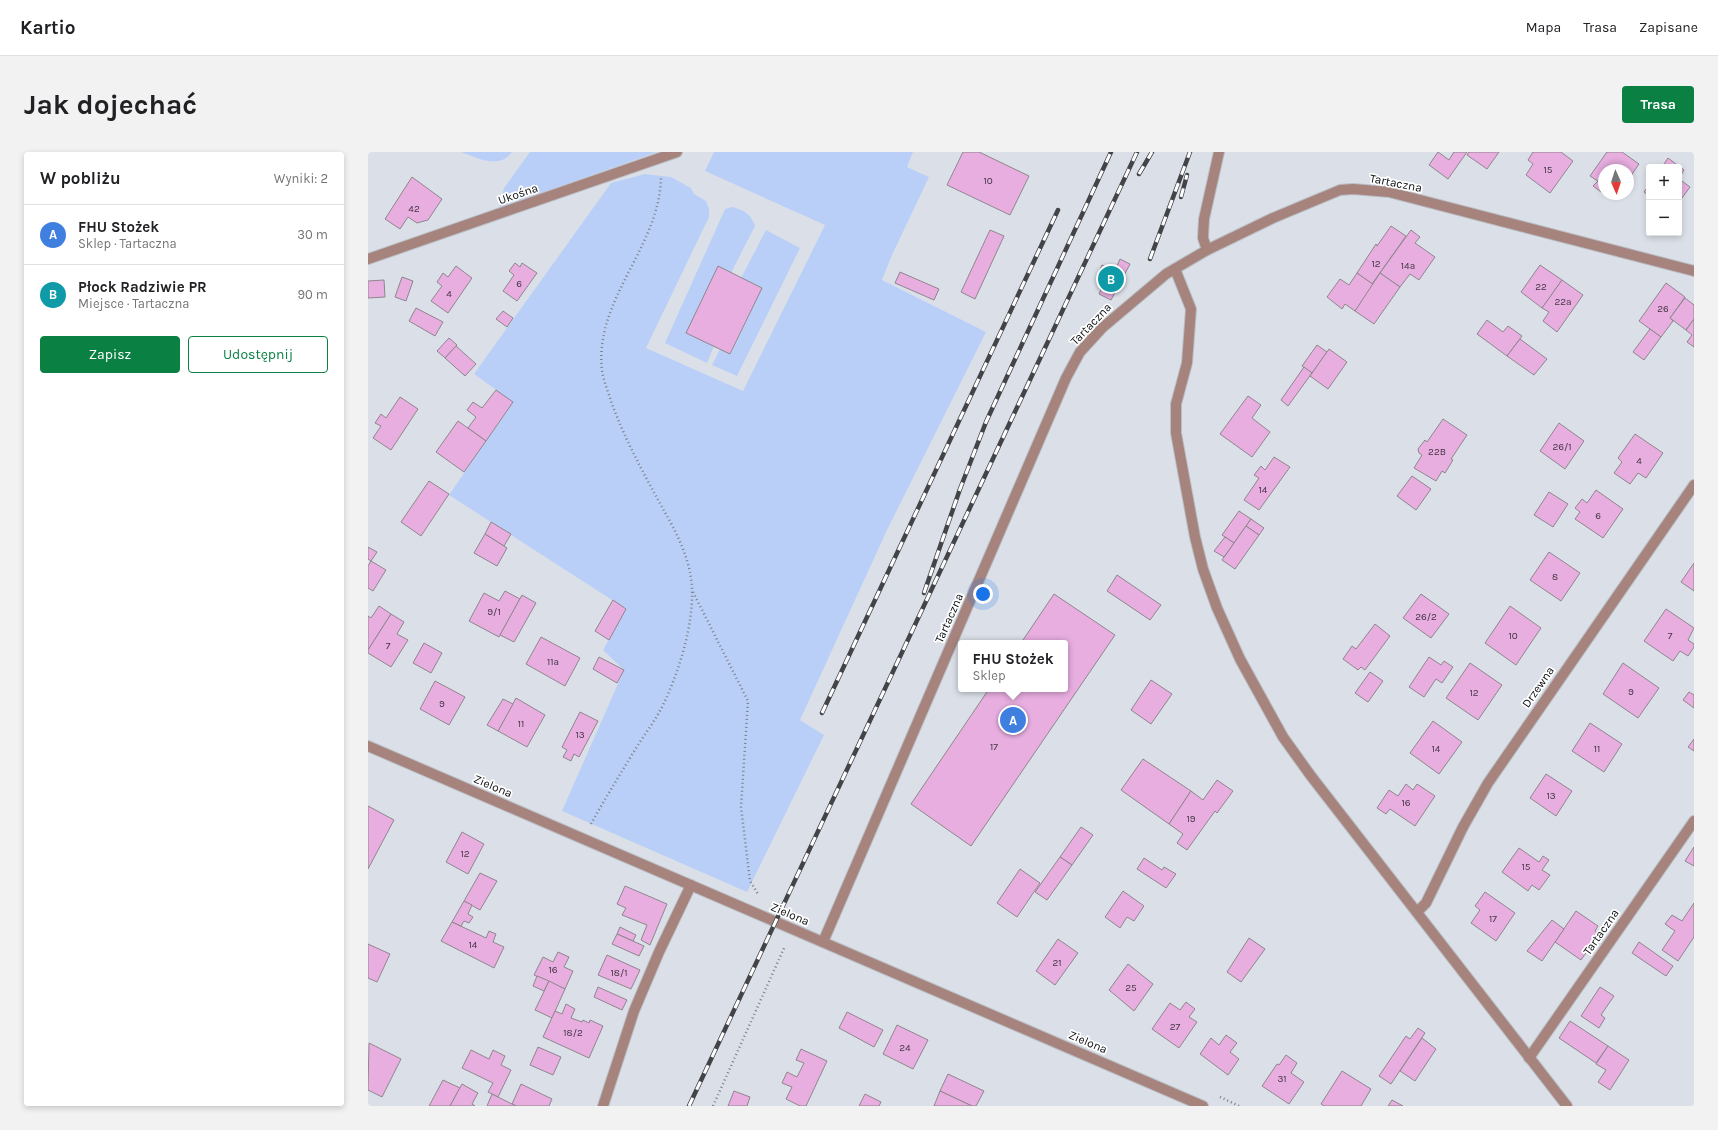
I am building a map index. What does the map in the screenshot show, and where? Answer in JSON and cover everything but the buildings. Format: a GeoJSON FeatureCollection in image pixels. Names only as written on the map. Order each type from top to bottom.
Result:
{"type":"FeatureCollection","features":[{"type":"Feature","properties":{"kind":"street","name":"Ukośna"},"geometry":{"type":"LineString","coordinates":[[368,260],[677,152]]}},
{"type":"Feature","properties":{"kind":"street"},"geometry":{"type":"LineString","coordinates":[[1207,250],[1203,238],[1204,219],[1219,152]]}},
{"type":"Feature","properties":{"kind":"street","name":"Tartaczna"},"geometry":{"type":"LineString","coordinates":[[823,942],[1066,378],[1080,352],[1102,328],[1175,269],[1207,250],[1273,218],[1340,190],[1372,190],[1389,192],[1694,271]]}},
{"type":"Feature","properties":{"kind":"street"},"geometry":{"type":"LineString","coordinates":[[1175,269],[1190,309],[1187,363],[1176,404],[1176,433],[1195,537],[1203,569],[1217,608],[1240,659],[1290,747],[1311,776],[1567,1106]]}},
{"type":"Feature","properties":{"kind":"street","name":"Drzewna"},"geometry":{"type":"LineString","coordinates":[[1417,912],[1426,903],[1463,827],[1488,783],[1694,486]]}},
{"type":"Feature","properties":{"kind":"street","name":"Zielona"},"geometry":{"type":"LineString","coordinates":[[368,746],[1203,1106]]}},
{"type":"Feature","properties":{"kind":"street","name":"Tartaczna"},"geometry":{"type":"LineString","coordinates":[[1530,1058],[1694,821]]}},
{"type":"Feature","properties":{"kind":"street"},"geometry":{"type":"LineString","coordinates":[[603,1106],[634,1011],[659,952],[691,885]]}},
{"type":"Feature","properties":{"kind":"path"},"geometry":{"type":"LineString","coordinates":[[657,159],[661,179],[656,205],[648,232],[612,306],[606,323],[602,348],[602,371],[614,409],[630,447],[680,543],[692,590],[748,701],[741,807],[750,881],[766,904],[762,916]]}},
{"type":"Feature","properties":{"kind":"path"},"geometry":{"type":"LineString","coordinates":[[582,839],[664,704],[678,666],[687,633],[692,590]]}},
{"type":"Feature","properties":{"kind":"path"},"geometry":{"type":"LineString","coordinates":[[712,1106],[792,929]]}},
{"type":"Feature","properties":{"kind":"shaded area"},"geometry":{"type":"Polygon","coordinates":[[[461,152],[512,152],[501,160],[488,161],[461,152]]]}},
{"type":"Feature","properties":{"kind":"shaded area"},"geometry":{"type":"Polygon","coordinates":[[[530,152],[657,152],[499,208],[504,188],[530,152]]]}},
{"type":"Feature","properties":{"kind":"shaded area"},"geometry":{"type":"Polygon","coordinates":[[[714,152],[913,152],[907,167],[929,177],[892,255],[882,280],[986,332],[888,528],[800,720],[824,735],[747,892],[562,811],[624,670],[603,650],[626,609],[449,495],[513,402],[474,374],[611,183],[645,174],[671,177],[691,188],[694,194],[706,201],[709,209],[709,217],[646,348],[743,391],[825,225],[705,171],[714,152]]]}},
{"type":"Feature","properties":{"kind":"shaded area"},"geometry":{"type":"Polygon","coordinates":[[[733,207],[747,214],[752,219],[755,226],[731,273],[714,346],[707,363],[665,343],[725,209],[733,207]]]}},
{"type":"Feature","properties":{"kind":"shaded area"},"geometry":{"type":"Polygon","coordinates":[[[766,230],[800,248],[737,376],[712,365],[720,349],[731,354],[762,288],[741,278],[766,230]]]}},
{"type":"Feature","properties":{"kind":"railway"},"geometry":{"type":"LineString","coordinates":[[924,593],[960,489],[986,422],[1111,152]]}},
{"type":"Feature","properties":{"kind":"railway"},"geometry":{"type":"LineString","coordinates":[[689,1106],[1137,152]]}},
{"type":"Feature","properties":{"kind":"railway"},"geometry":{"type":"LineString","coordinates":[[1139,174],[1152,152]]}},
{"type":"Feature","properties":{"kind":"railway"},"geometry":{"type":"LineString","coordinates":[[1150,259],[1190,152]]}},
{"type":"Feature","properties":{"kind":"railway"},"geometry":{"type":"LineString","coordinates":[[1181,197],[1187,175]]}},
{"type":"Feature","properties":{"kind":"railway"},"geometry":{"type":"LineString","coordinates":[[822,713],[1058,210]]}},
{"type":"Feature","properties":{"kind":"place","name":"Płock Radziwie PR"},"geometry":{"type":"Point","coordinates":[1111,279]}},
{"type":"Feature","properties":{"kind":"place","name":"FHU Stożek"},"geometry":{"type":"Point","coordinates":[1013,720]}}]}
